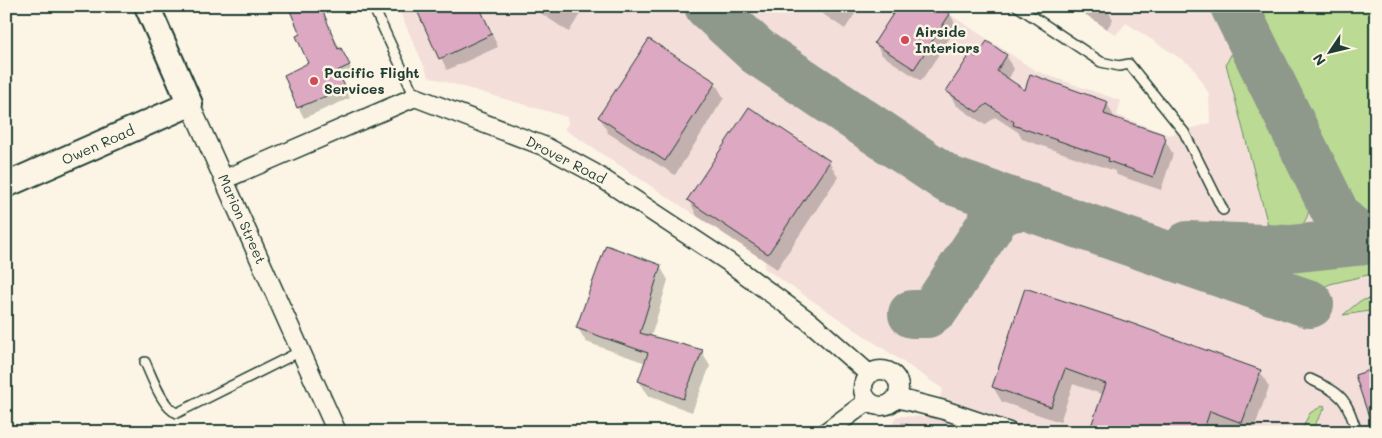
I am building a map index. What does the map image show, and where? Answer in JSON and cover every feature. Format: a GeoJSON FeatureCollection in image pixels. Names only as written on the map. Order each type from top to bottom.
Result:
{"type":"FeatureCollection","features":[{"type":"Feature","properties":{"kind":"main road","name":"Marion Street"},"geometry":{"type":"LineString","coordinates":[[147,6],[190,104]]}},
{"type":"Feature","properties":{"kind":"main road","name":"Owen Road"},"geometry":{"type":"LineString","coordinates":[[6,185],[190,104]]}},
{"type":"Feature","properties":{"kind":"street"},"geometry":{"type":"LineString","coordinates":[[225,179],[415,97]]}},
{"type":"Feature","properties":{"kind":"street","name":"Drover Road"},"geometry":{"type":"LineString","coordinates":[[415,97],[546,147],[594,173],[727,261],[810,322],[868,374]]}},
{"type":"Feature","properties":{"kind":"street","name":"Marion Street"},"geometry":{"type":"LineString","coordinates":[[190,104],[337,432]]}},
{"type":"Feature","properties":{"kind":"street"},"geometry":{"type":"LineString","coordinates":[[897,398],[898,384],[892,374],[880,370],[868,374],[863,384],[864,396],[868,401],[878,406],[883,406],[897,398],[944,410],[1009,432]]}},
{"type":"Feature","properties":{"kind":"street"},"geometry":{"type":"LineString","coordinates":[[826,432],[868,401]]}},
{"type":"Feature","properties":{"kind":"lane"},"geometry":{"type":"LineString","coordinates":[[373,6],[415,97]]}},
{"type":"Feature","properties":{"kind":"lane"},"geometry":{"type":"LineString","coordinates":[[1017,6],[1101,62],[1119,66],[1129,64],[1184,132],[1223,210]]}},
{"type":"Feature","properties":{"kind":"lane"},"geometry":{"type":"LineString","coordinates":[[145,362],[169,410],[177,412],[301,351]]}},
{"type":"Feature","properties":{"kind":"lane"},"geometry":{"type":"LineString","coordinates":[[1310,379],[1342,397],[1348,406],[1357,432]]}},
{"type":"Feature","properties":{"kind":"shaded area"},"geometry":{"type":"Polygon","coordinates":[[[397,6],[937,6],[1036,71],[1121,101],[1117,115],[1169,135],[1210,123],[1209,94],[1192,66],[1126,23],[1116,35],[1073,6],[1376,6],[1376,432],[889,432],[896,416],[933,417],[943,389],[764,268],[765,261],[564,129],[568,124],[567,117],[429,77],[397,6]]]}},
{"type":"Feature","properties":{"kind":"green space"},"geometry":{"type":"Polygon","coordinates":[[[1256,6],[1376,6],[1376,220],[1367,217],[1353,203],[1256,6]]]}},
{"type":"Feature","properties":{"kind":"green space"},"geometry":{"type":"Polygon","coordinates":[[[1233,51],[1237,53],[1308,199],[1308,214],[1301,226],[1296,230],[1282,234],[1274,233],[1268,225],[1226,64],[1233,51]]]}},
{"type":"Feature","properties":{"kind":"green space"},"geometry":{"type":"Polygon","coordinates":[[[1376,256],[1376,273],[1324,287],[1281,276],[1281,274],[1296,265],[1376,256]]]}},
{"type":"Feature","properties":{"kind":"green space"},"geometry":{"type":"Polygon","coordinates":[[[1376,297],[1376,310],[1343,315],[1360,301],[1376,297]]]}},
{"type":"Feature","properties":{"kind":"green space"},"geometry":{"type":"Polygon","coordinates":[[[1324,405],[1325,408],[1310,432],[1300,432],[1310,413],[1324,405]]]}},
{"type":"Feature","properties":{"kind":"building"},"geometry":{"type":"Polygon","coordinates":[[[288,6],[321,6],[338,49],[341,48],[350,65],[337,71],[346,88],[297,108],[284,75],[308,63],[296,36],[300,34],[288,6]]]}},
{"type":"Feature","properties":{"kind":"building"},"geometry":{"type":"Polygon","coordinates":[[[415,6],[479,6],[492,34],[439,59],[415,6]]]}},
{"type":"Feature","properties":{"kind":"building","name":"Airside Interiors"},"geometry":{"type":"Polygon","coordinates":[[[898,6],[939,6],[950,14],[914,69],[874,43],[898,6]]]}},
{"type":"Feature","properties":{"kind":"building"},"geometry":{"type":"Polygon","coordinates":[[[649,39],[716,82],[665,161],[598,117],[649,39]]]}},
{"type":"Feature","properties":{"kind":"building"},"geometry":{"type":"Polygon","coordinates":[[[987,41],[1007,55],[997,71],[1025,90],[1030,74],[1108,102],[1104,114],[1163,134],[1166,139],[1153,177],[1108,161],[1109,158],[1013,125],[1014,122],[987,104],[977,112],[946,91],[971,53],[976,57],[987,41]]]}},
{"type":"Feature","properties":{"kind":"building"},"geometry":{"type":"Polygon","coordinates":[[[749,107],[830,161],[768,254],[687,200],[749,107]]]}},
{"type":"Feature","properties":{"kind":"building"},"geometry":{"type":"Polygon","coordinates":[[[606,245],[661,265],[640,333],[703,350],[683,399],[638,381],[648,353],[576,328],[606,245]]]}},
{"type":"Feature","properties":{"kind":"building"},"geometry":{"type":"Polygon","coordinates":[[[1025,288],[1128,322],[1261,370],[1242,423],[1210,411],[1203,432],[1108,432],[1091,426],[1106,384],[1065,369],[1051,407],[992,387],[1025,288]]]}},
{"type":"Feature","properties":{"kind":"building"},"geometry":{"type":"Polygon","coordinates":[[[1376,368],[1376,429],[1373,429],[1355,375],[1376,368]]]}},
{"type":"Feature","properties":{"kind":"taxiway"},"geometry":{"type":"LineString","coordinates":[[708,6],[758,52],[949,180],[1310,304]]}},
{"type":"Feature","properties":{"kind":"taxiway"},"geometry":{"type":"LineString","coordinates":[[1234,6],[1336,214],[1353,231],[1376,239]]}},
{"type":"Feature","properties":{"kind":"taxiway"},"geometry":{"type":"LineString","coordinates":[[912,314],[927,314],[937,306],[996,216],[1011,208],[1029,207]]}},
{"type":"Feature","properties":{"kind":"taxiway"},"geometry":{"type":"LineString","coordinates":[[1188,245],[1290,249],[1376,240]]}},
{"type":"Feature","properties":{"kind":"place","name":"Airside Interiors"},"geometry":{"type":"Point","coordinates":[905,40]}},
{"type":"Feature","properties":{"kind":"place","name":"Pacific Flight Services"},"geometry":{"type":"Point","coordinates":[314,81]}}]}
